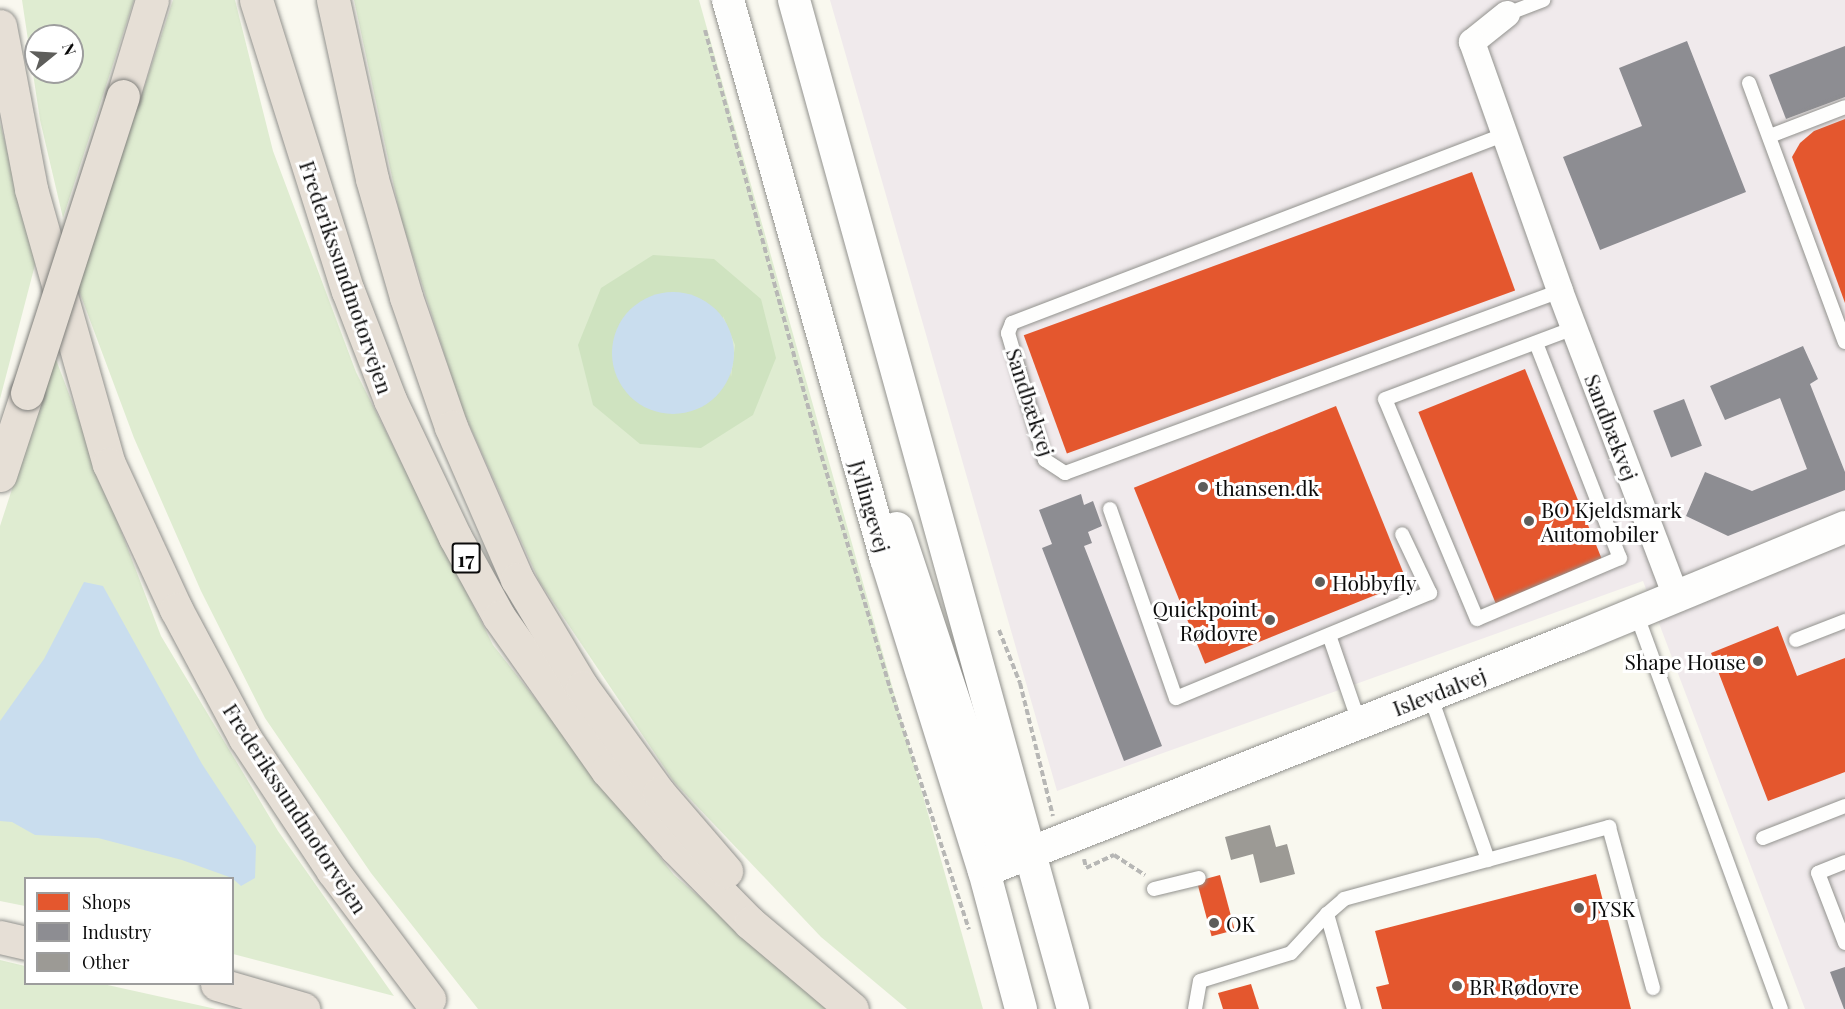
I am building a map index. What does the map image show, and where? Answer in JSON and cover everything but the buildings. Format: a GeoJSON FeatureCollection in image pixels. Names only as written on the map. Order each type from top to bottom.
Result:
{"type":"FeatureCollection","features":[{"type":"Feature","properties":{"kind":"highway"},"geometry":{"type":"LineString","coordinates":[[0,475],[152,0]]}},
{"type":"Feature","properties":{"kind":"highway","name":"Frederikssundmotorvejen"},"geometry":{"type":"LineString","coordinates":[[255,0],[348,291],[390,400],[455,537],[499,617],[607,770],[675,848],[750,923],[840,1000]]}},
{"type":"Feature","properties":{"kind":"highway"},"geometry":{"type":"LineString","coordinates":[[333,0],[372,179],[406,297],[451,427],[517,579],[582,687],[659,793],[840,1000]]}},
{"type":"Feature","properties":{"kind":"highway","name":"Frederikssundmotorvejen"},"geometry":{"type":"LineString","coordinates":[[0,26],[31,189],[109,464],[176,609],[245,738],[333,871],[429,999]]}},
{"type":"Feature","properties":{"kind":"highway"},"geometry":{"type":"LineString","coordinates":[[0,937],[24,943]]}},
{"type":"Feature","properties":{"kind":"highway"},"geometry":{"type":"LineString","coordinates":[[221,985],[303,1009]]}},
{"type":"Feature","properties":{"kind":"street","name":"Jyllingevej"},"geometry":{"type":"LineString","coordinates":[[728,0],[886,559],[984,871],[1021,1009]]}},
{"type":"Feature","properties":{"kind":"street"},"geometry":{"type":"LineString","coordinates":[[794,0],[1073,1009]]}},
{"type":"Feature","properties":{"kind":"street","name":"Sandbækvej"},"geometry":{"type":"LineString","coordinates":[[1507,14],[1472,42],[1560,291],[1676,596]]}},
{"type":"Feature","properties":{"kind":"street"},"geometry":{"type":"LineString","coordinates":[[845,415],[884,492],[936,636],[1000,839],[1014,849],[1031,851]]}},
{"type":"Feature","properties":{"kind":"street","name":"Islevdalvej"},"geometry":{"type":"LineString","coordinates":[[984,871],[1636,613],[1845,527]]}},
{"type":"Feature","properties":{"kind":"lane"},"geometry":{"type":"LineString","coordinates":[[1507,14],[1543,0]]}},
{"type":"Feature","properties":{"kind":"lane"},"geometry":{"type":"LineString","coordinates":[[1749,83],[1845,342]]}},
{"type":"Feature","properties":{"kind":"lane"},"geometry":{"type":"LineString","coordinates":[[1770,136],[1845,107]]}},
{"type":"Feature","properties":{"kind":"lane","name":"Sandbækvej"},"geometry":{"type":"LineString","coordinates":[[1503,135],[1012,324],[1008,333],[1045,460],[1065,473],[1560,291]]}},
{"type":"Feature","properties":{"kind":"lane"},"geometry":{"type":"LineString","coordinates":[[1536,343],[1620,558],[1477,619],[1385,399],[1574,328]]}},
{"type":"Feature","properties":{"kind":"lane"},"geometry":{"type":"LineString","coordinates":[[1110,509],[1176,698],[1430,593],[1402,534]]}},
{"type":"Feature","properties":{"kind":"lane"},"geometry":{"type":"LineString","coordinates":[[1636,613],[1781,1009]]}},
{"type":"Feature","properties":{"kind":"lane"},"geometry":{"type":"LineString","coordinates":[[1796,640],[1845,621]]}},
{"type":"Feature","properties":{"kind":"lane"},"geometry":{"type":"LineString","coordinates":[[1329,635],[1359,722]]}},
{"type":"Feature","properties":{"kind":"lane"},"geometry":{"type":"LineString","coordinates":[[1430,695],[1488,860]]}},
{"type":"Feature","properties":{"kind":"lane"},"geometry":{"type":"LineString","coordinates":[[1763,838],[1845,806]]}},
{"type":"Feature","properties":{"kind":"lane"},"geometry":{"type":"LineString","coordinates":[[1195,1009],[1200,981],[1292,953],[1327,914],[1344,899],[1609,826],[1653,988]]}},
{"type":"Feature","properties":{"kind":"lane"},"geometry":{"type":"LineString","coordinates":[[1845,862],[1818,873],[1845,943]]}},
{"type":"Feature","properties":{"kind":"lane"},"geometry":{"type":"LineString","coordinates":[[1154,889],[1199,878]]}},
{"type":"Feature","properties":{"kind":"lane"},"geometry":{"type":"LineString","coordinates":[[1327,914],[1354,1009]]}},
{"type":"Feature","properties":{"kind":"path"},"geometry":{"type":"LineString","coordinates":[[1076,835],[1086,868],[1114,855],[1150,878],[1154,889]]}},
{"type":"Feature","properties":{"kind":"shaded area"},"geometry":{"type":"Polygon","coordinates":[[[830,0],[1845,0],[1845,1009],[1805,1009],[1643,581],[1057,791],[830,0]]]}},
{"type":"Feature","properties":{"kind":"green space"},"geometry":{"type":"Polygon","coordinates":[[[22,0],[134,0],[63,218],[40,120],[35,84],[84,84],[84,24],[26,24],[22,0]]]}},
{"type":"Feature","properties":{"kind":"green space"},"geometry":{"type":"Polygon","coordinates":[[[173,0],[235,0],[273,151],[356,372],[493,645],[674,875],[830,1009],[478,1009],[371,873],[265,718],[201,591],[134,438],[78,288],[173,0]]]}},
{"type":"Feature","properties":{"kind":"green space"},"geometry":{"type":"Polygon","coordinates":[[[354,0],[699,0],[983,1009],[907,1009],[821,937],[674,782],[539,581],[461,406],[401,219],[354,0]]]}},
{"type":"Feature","properties":{"kind":"green space"},"geometry":{"type":"Polygon","coordinates":[[[0,123],[36,261],[0,399],[0,123]]]}},
{"type":"Feature","properties":{"kind":"green space"},"geometry":{"type":"Polygon","coordinates":[[[653,255],[714,259],[761,299],[776,358],[753,415],[701,448],[640,444],[593,405],[578,345],[601,288],[653,255]],[[723,316],[731,377],[735,345],[723,316]]]}},
{"type":"Feature","properties":{"kind":"green space"},"geometry":{"type":"Polygon","coordinates":[[[55,357],[161,636],[278,831],[394,996],[234,954],[234,877],[24,877],[24,906],[0,901],[0,526],[55,357]]]}},
{"type":"Feature","properties":{"kind":"green space"},"geometry":{"type":"Polygon","coordinates":[[[0,960],[24,966],[24,985],[108,985],[216,1009],[0,1009],[0,960]]]}},
{"type":"Feature","properties":{"kind":"water"},"geometry":{"type":"Polygon","coordinates":[[[673,292],[696,297],[716,310],[729,330],[734,353],[729,376],[716,396],[696,409],[673,414],[650,409],[630,396],[617,376],[612,353],[617,330],[630,310],[650,297],[673,292]]]}},
{"type":"Feature","properties":{"kind":"water"},"geometry":{"type":"Polygon","coordinates":[[[84,582],[103,586],[202,764],[256,846],[255,878],[241,886],[234,877],[182,860],[98,838],[35,835],[12,822],[0,821],[0,721],[44,659],[84,582]]]}},
{"type":"Feature","properties":{"kind":"place","name":"thansen.dk"},"geometry":{"type":"Point","coordinates":[1203,487]}},
{"type":"Feature","properties":{"kind":"place","name":"BO Kjeldsmark Automobiler"},"geometry":{"type":"Point","coordinates":[1529,521]}},
{"type":"Feature","properties":{"kind":"place","name":"Hobbyfly"},"geometry":{"type":"Point","coordinates":[1320,582]}},
{"type":"Feature","properties":{"kind":"place","name":"Quickpoint Rødovre"},"geometry":{"type":"Point","coordinates":[1270,620]}},
{"type":"Feature","properties":{"kind":"place","name":"Shape House"},"geometry":{"type":"Point","coordinates":[1758,661]}},
{"type":"Feature","properties":{"kind":"place","name":"JYSK"},"geometry":{"type":"Point","coordinates":[1579,908]}},
{"type":"Feature","properties":{"kind":"place","name":"OK"},"geometry":{"type":"Point","coordinates":[1214,923]}},
{"type":"Feature","properties":{"kind":"place","name":"BR Rødovre"},"geometry":{"type":"Point","coordinates":[1457,986]}}]}
